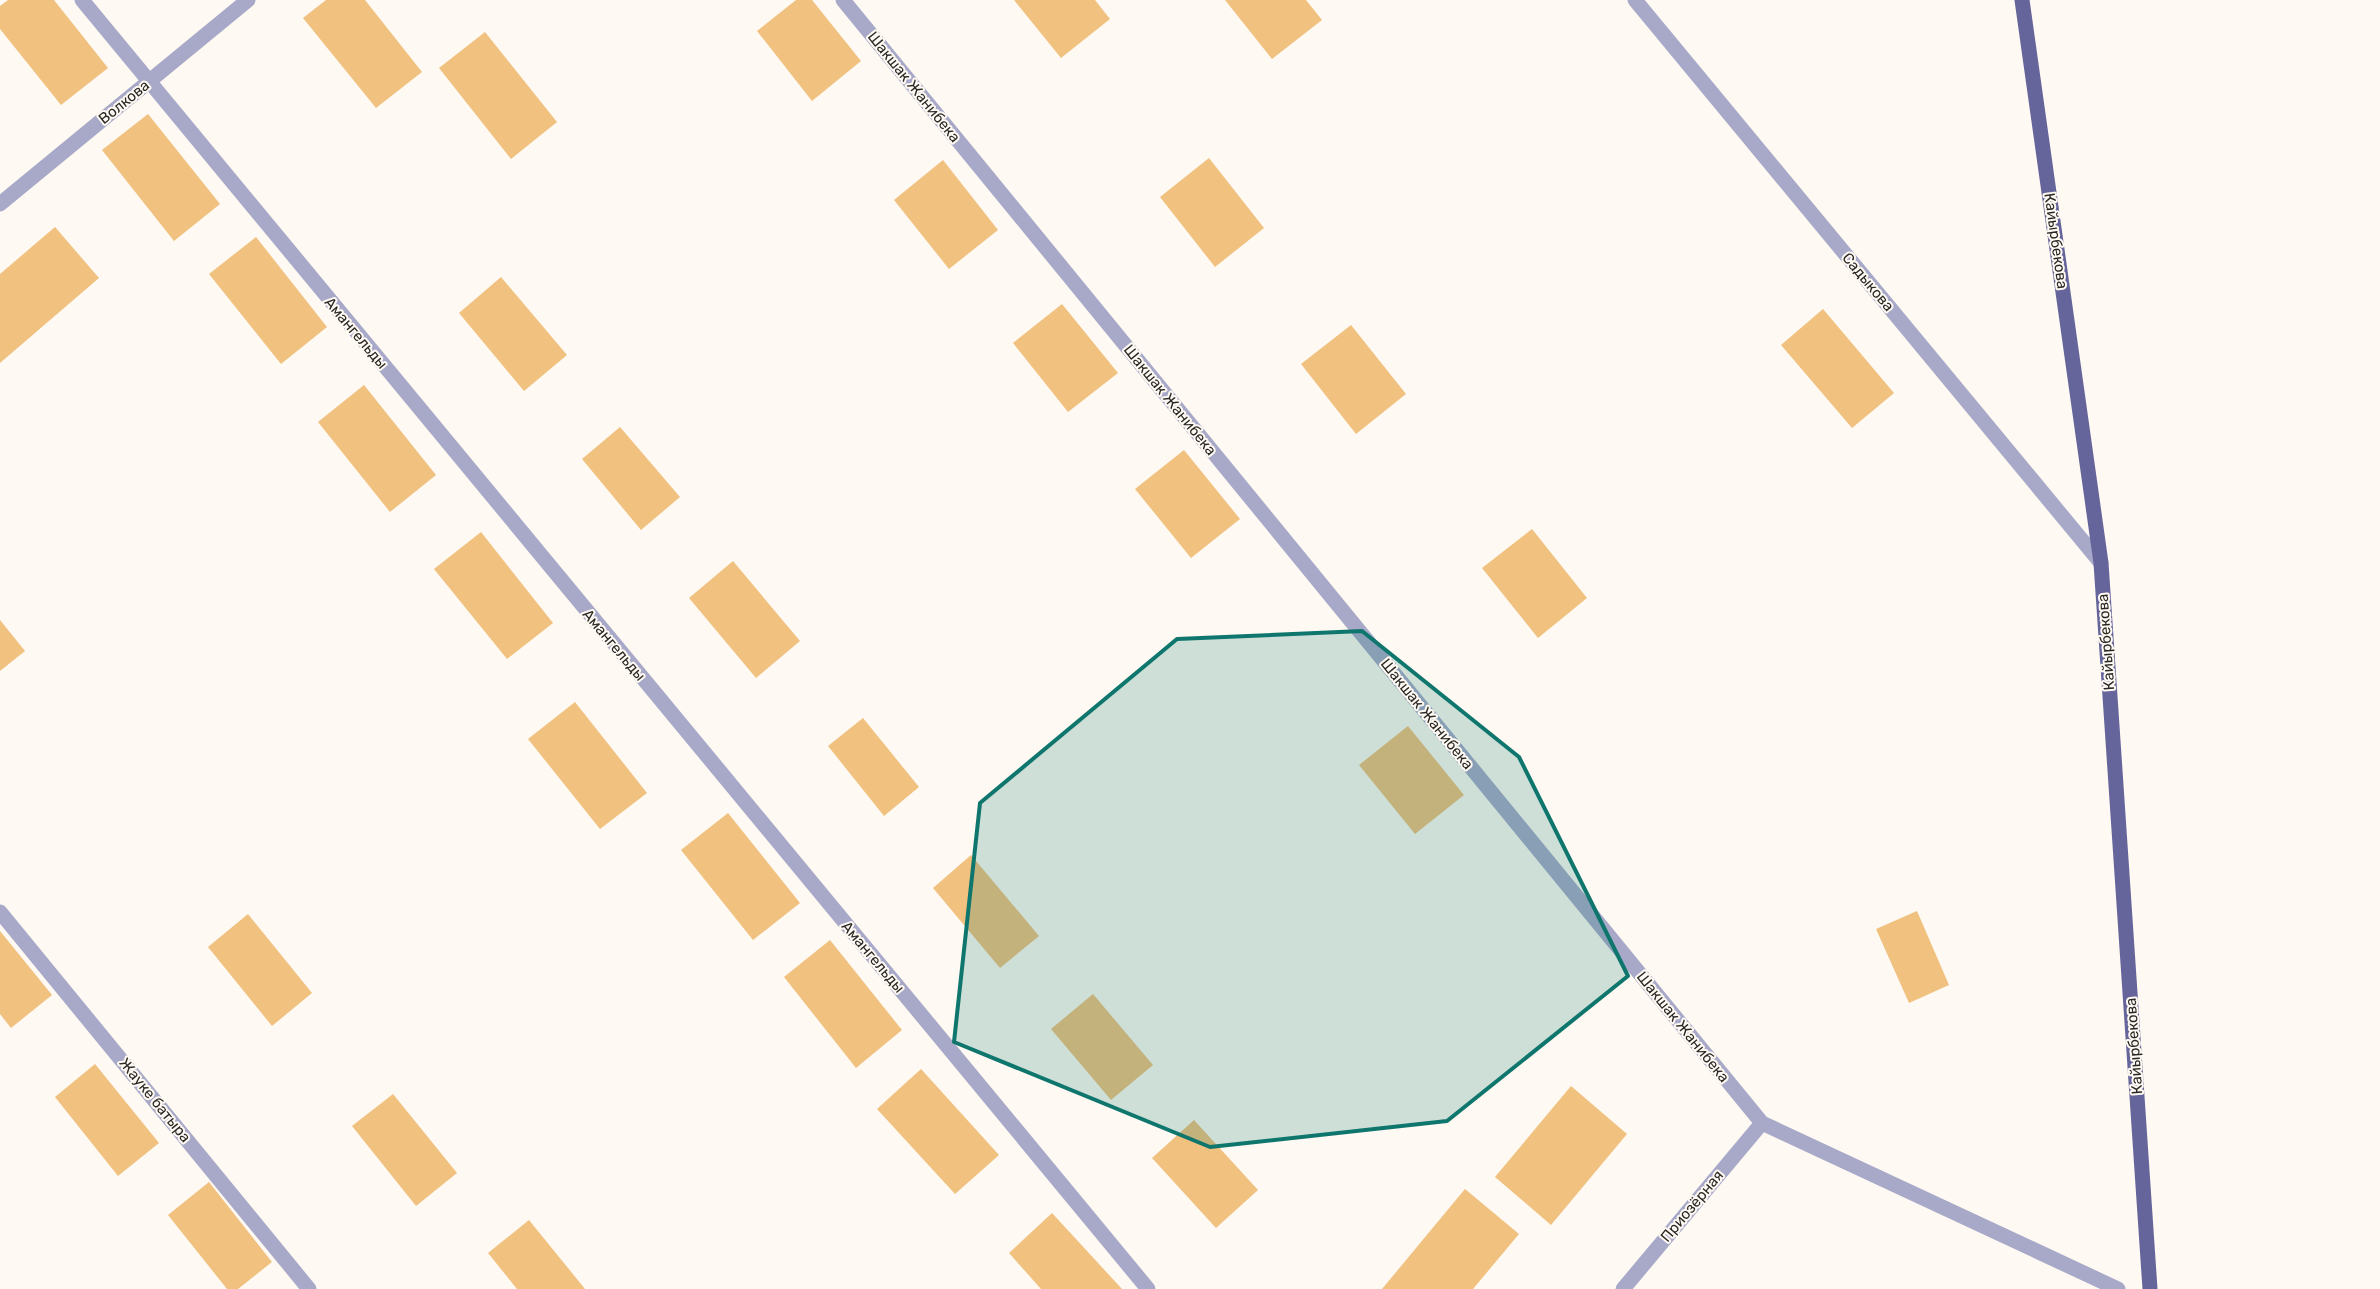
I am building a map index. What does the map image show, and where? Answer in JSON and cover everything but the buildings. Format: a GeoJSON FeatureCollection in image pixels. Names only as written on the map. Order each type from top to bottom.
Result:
{"type":"FeatureCollection","features":[{"type":"Feature","properties":{"kind":"main road","name":"Кайырбекова"},"geometry":{"type":"LineString","coordinates":[[2022,0],[2101,563],[2150,1289]]}},
{"type":"Feature","properties":{"kind":"street","name":"Амангельды"},"geometry":{"type":"LineString","coordinates":[[82,0],[1148,1289]]}},
{"type":"Feature","properties":{"kind":"street","name":"Волкова"},"geometry":{"type":"LineString","coordinates":[[0,204],[248,0]]}},
{"type":"Feature","properties":{"kind":"street","name":"Шакшак Жанибека"},"geometry":{"type":"LineString","coordinates":[[843,0],[1762,1123],[2118,1289]]}},
{"type":"Feature","properties":{"kind":"street","name":"Садыкова"},"geometry":{"type":"LineString","coordinates":[[1635,0],[2101,563]]}},
{"type":"Feature","properties":{"kind":"street","name":"Жауке батыра"},"geometry":{"type":"LineString","coordinates":[[0,912],[309,1289]]}},
{"type":"Feature","properties":{"kind":"street","name":"Приозёрная"},"geometry":{"type":"LineString","coordinates":[[1623,1289],[1762,1123]]}},
{"type":"Feature","properties":{"kind":"highlighted area"},"geometry":{"type":"Polygon","coordinates":[[[1362,631],[1519,757],[1628,976],[1447,1121],[1210,1147],[954,1042],[980,803],[1177,639],[1362,631]]]}}]}
